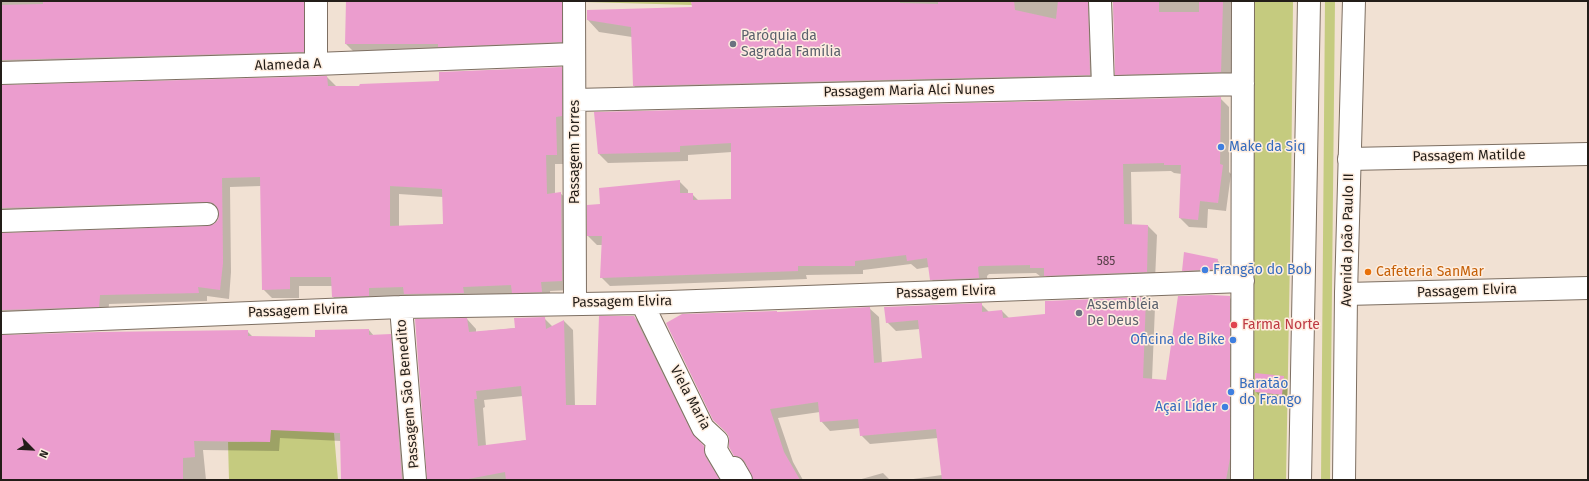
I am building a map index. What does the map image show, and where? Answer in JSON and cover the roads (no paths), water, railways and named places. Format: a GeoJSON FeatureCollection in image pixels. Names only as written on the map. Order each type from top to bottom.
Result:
{"type":"FeatureCollection","features":[{"type":"Feature","properties":{"kind":"street"},"geometry":{"type":"LineString","coordinates":[[316,1],[316,64]]}},
{"type":"Feature","properties":{"kind":"street","name":"Passagem Torres"},"geometry":{"type":"LineString","coordinates":[[574,1],[575,303]]}},
{"type":"Feature","properties":{"kind":"street"},"geometry":{"type":"LineString","coordinates":[[1100,1],[1103,86]]}},
{"type":"Feature","properties":{"kind":"street"},"geometry":{"type":"LineString","coordinates":[[1242,480],[1243,1]]}},
{"type":"Feature","properties":{"kind":"street"},"geometry":{"type":"LineString","coordinates":[[1300,480],[1309,1]]}},
{"type":"Feature","properties":{"kind":"street","name":"Avenida João Paulo II"},"geometry":{"type":"LineString","coordinates":[[1344,480],[1346,294],[1354,1]]}},
{"type":"Feature","properties":{"kind":"street","name":"Alameda A"},"geometry":{"type":"LineString","coordinates":[[1,73],[316,64],[574,54]]}},
{"type":"Feature","properties":{"kind":"street","name":"Passagem Maria Alci Nunes"},"geometry":{"type":"LineString","coordinates":[[575,100],[1103,86],[1243,84]]}},
{"type":"Feature","properties":{"kind":"street","name":"Passagem Matilde"},"geometry":{"type":"LineString","coordinates":[[1349,159],[1588,154]]}},
{"type":"Feature","properties":{"kind":"street"},"geometry":{"type":"LineString","coordinates":[[1,221],[207,214]]}},
{"type":"Feature","properties":{"kind":"street","name":"Passagem Elvira"},"geometry":{"type":"LineString","coordinates":[[1,323],[401,307],[642,303],[1243,281]]}},
{"type":"Feature","properties":{"kind":"street","name":"Passagem Elvira"},"geometry":{"type":"LineString","coordinates":[[1346,294],[1588,288]]}},
{"type":"Feature","properties":{"kind":"street","name":"Viela Maria"},"geometry":{"type":"LineString","coordinates":[[642,303],[703,428],[717,441],[716,450],[729,472],[734,468],[741,480]]}},
{"type":"Feature","properties":{"kind":"street","name":"Passagem São Benedito"},"geometry":{"type":"LineString","coordinates":[[401,307],[415,480]]}},
{"type":"Feature","properties":{"kind":"place","name":"Paróquia da Sagrada Família"},"geometry":{"type":"Point","coordinates":[733,44]}},
{"type":"Feature","properties":{"kind":"place","name":"Make da Siq"},"geometry":{"type":"Point","coordinates":[1221,147]}},
{"type":"Feature","properties":{"kind":"place","name":"Frangão do Bob"},"geometry":{"type":"Point","coordinates":[1205,270]}},
{"type":"Feature","properties":{"kind":"place","name":"Cafeteria SanMar"},"geometry":{"type":"Point","coordinates":[1368,272]}},
{"type":"Feature","properties":{"kind":"place","name":"Assembléia De Deus"},"geometry":{"type":"Point","coordinates":[1079,313]}},
{"type":"Feature","properties":{"kind":"place","name":"Farma Norte"},"geometry":{"type":"Point","coordinates":[1234,325]}},
{"type":"Feature","properties":{"kind":"place","name":"Oficina de Bike"},"geometry":{"type":"Point","coordinates":[1233,340]}},
{"type":"Feature","properties":{"kind":"place","name":"Baratão do Frango"},"geometry":{"type":"Point","coordinates":[1231,392]}},
{"type":"Feature","properties":{"kind":"place","name":"Açaí Líder"},"geometry":{"type":"Point","coordinates":[1225,407]}}]}
